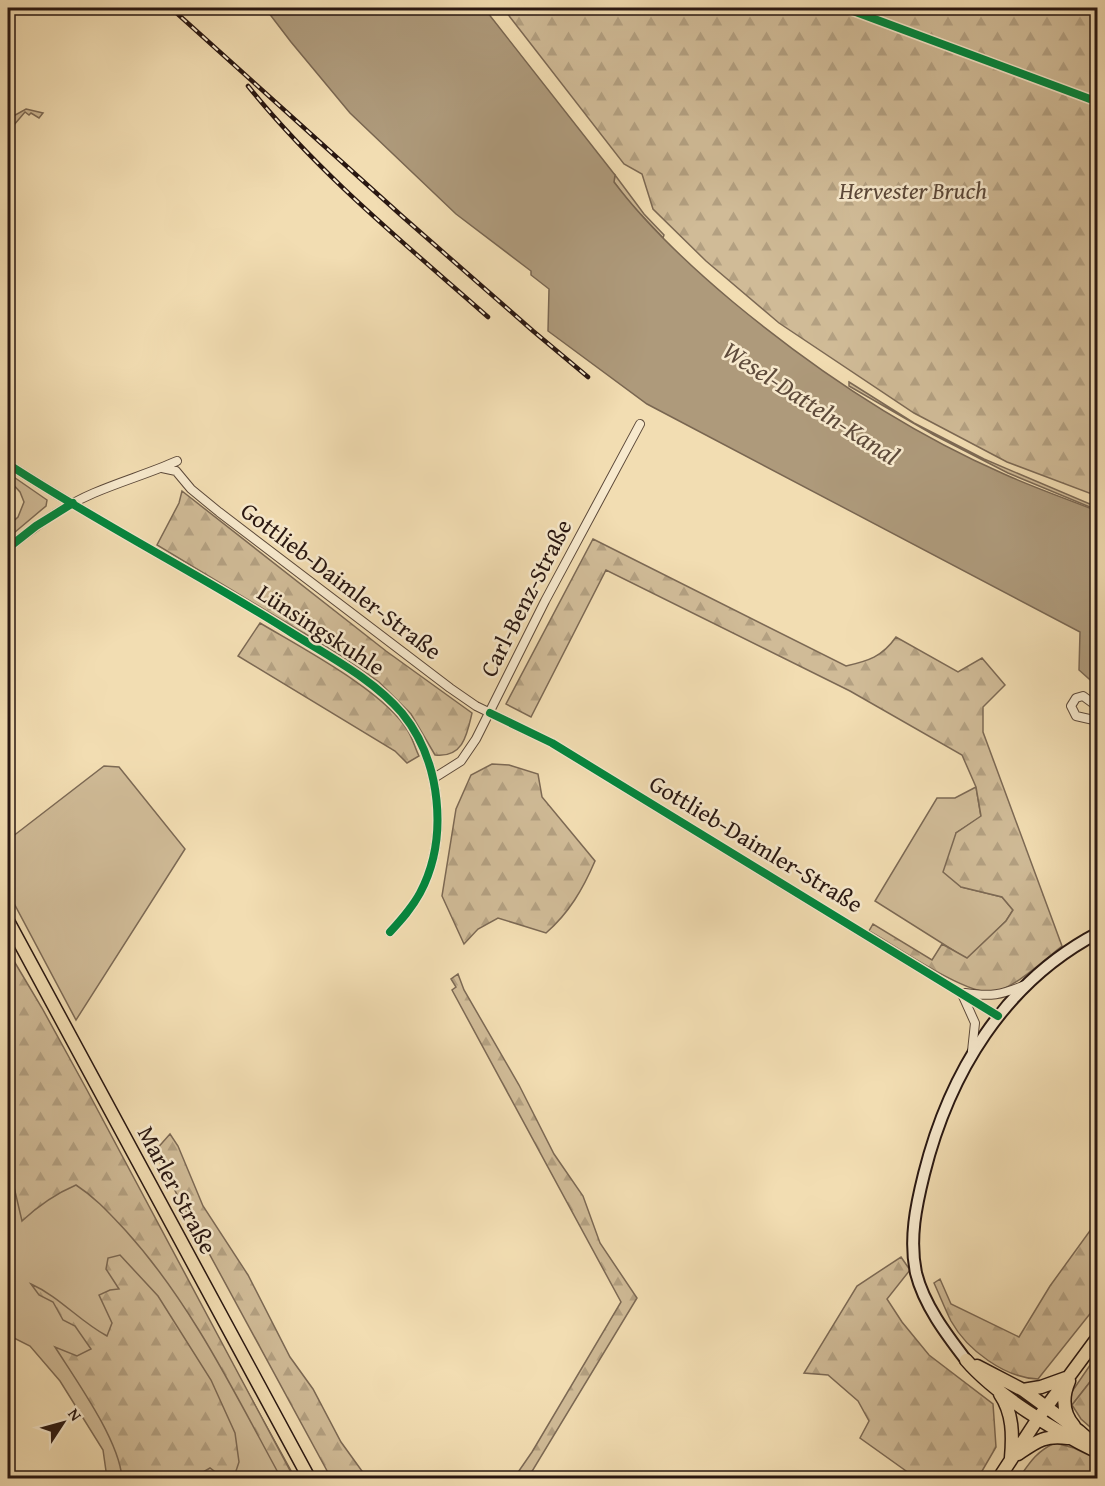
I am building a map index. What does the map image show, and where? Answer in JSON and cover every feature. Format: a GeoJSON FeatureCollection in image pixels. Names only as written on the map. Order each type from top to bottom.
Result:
{"type":"FeatureCollection","features":[{"type":"Feature","properties":{"kind":"main road","name":"Marler Straße"},"geometry":{"type":"LineString","coordinates":[[8,921],[309,1479]]}},
{"type":"Feature","properties":{"kind":"main road"},"geometry":{"type":"LineString","coordinates":[[999,1479],[1042,1412],[1098,1337]]}},
{"type":"Feature","properties":{"kind":"main road"},"geometry":{"type":"LineString","coordinates":[[966,1360],[997,1388],[1042,1412],[1098,1450]]}},
{"type":"Feature","properties":{"kind":"main road"},"geometry":{"type":"LineString","coordinates":[[966,1360],[1023,1390],[1042,1412]]}},
{"type":"Feature","properties":{"kind":"main road"},"geometry":{"type":"LineString","coordinates":[[1074,1435],[1064,1403],[1065,1391],[1076,1366]]}},
{"type":"Feature","properties":{"kind":"main road"},"geometry":{"type":"LineString","coordinates":[[1023,1390],[1041,1387],[1067,1377]]}},
{"type":"Feature","properties":{"kind":"main road"},"geometry":{"type":"LineString","coordinates":[[997,1388],[1009,1408],[1012,1438],[1011,1459]]}},
{"type":"Feature","properties":{"kind":"main road"},"geometry":{"type":"LineString","coordinates":[[1011,1459],[1042,1439],[1074,1435]]}},
{"type":"Feature","properties":{"kind":"street","name":"Carl-Benz-Straße"},"geometry":{"type":"LineString","coordinates":[[434,778],[462,761],[490,713],[545,601],[640,424]]}},
{"type":"Feature","properties":{"kind":"street"},"geometry":{"type":"LineString","coordinates":[[8,548],[36,526],[73,503],[177,461]]}},
{"type":"Feature","properties":{"kind":"street","name":"Lünsingskuhle"},"geometry":{"type":"LineString","coordinates":[[8,464],[257,610],[364,679],[393,703],[411,725],[426,753],[434,778],[437,819],[430,866],[422,891],[390,933]]}},
{"type":"Feature","properties":{"kind":"street","name":"Gottlieb-Daimler-Straße"},"geometry":{"type":"LineString","coordinates":[[162,468],[176,471],[191,489],[219,512],[450,688],[490,713],[552,743],[998,1016]]}},
{"type":"Feature","properties":{"kind":"street"},"geometry":{"type":"LineString","coordinates":[[1098,707],[1083,696],[1076,698],[1071,706],[1076,716],[1098,721]]}},
{"type":"Feature","properties":{"kind":"street"},"geometry":{"type":"LineString","coordinates":[[966,1360],[943,1328],[922,1290],[915,1263],[913,1228],[924,1172],[940,1118],[972,1053],[998,1016],[1027,984],[1056,959],[1098,933]]}},
{"type":"Feature","properties":{"kind":"street","name":"Gottlieb-Daimler-Straße"},"geometry":{"type":"LineString","coordinates":[[962,993],[984,996],[999,995],[1027,984]]}},
{"type":"Feature","properties":{"kind":"street"},"geometry":{"type":"LineString","coordinates":[[962,993],[975,1023],[972,1053]]}},
{"type":"Feature","properties":{"kind":"green space","name":"Hervester Bruch"},"geometry":{"type":"Polygon","coordinates":[[[503,8],[1097,8],[1097,496],[1007,462],[914,413],[779,323],[706,261],[653,209],[642,174],[624,164],[503,8]]]}},
{"type":"Feature","properties":{"kind":"green space"},"geometry":{"type":"Polygon","coordinates":[[[26,109],[43,113],[39,118],[25,112],[8,132],[8,119],[26,109]]]}},
{"type":"Feature","properties":{"kind":"green space"},"geometry":{"type":"Polygon","coordinates":[[[615,175],[644,214],[664,235],[663,238],[628,201],[614,182],[615,175]]]}},
{"type":"Feature","properties":{"kind":"green space"},"geometry":{"type":"Polygon","coordinates":[[[849,382],[914,423],[984,459],[1097,507],[1097,510],[1008,473],[934,435],[849,386],[849,382]]]}},
{"type":"Feature","properties":{"kind":"green space"},"geometry":{"type":"Polygon","coordinates":[[[8,473],[47,500],[46,506],[8,538],[8,526],[18,517],[24,502],[20,492],[8,479],[8,473]]]}},
{"type":"Feature","properties":{"kind":"green space"},"geometry":{"type":"Polygon","coordinates":[[[182,491],[386,651],[472,713],[465,737],[458,749],[452,753],[435,755],[411,714],[379,682],[340,655],[157,545],[179,503],[182,491]]]}},
{"type":"Feature","properties":{"kind":"green space"},"geometry":{"type":"Polygon","coordinates":[[[593,539],[846,666],[880,654],[896,637],[958,672],[982,658],[1005,685],[983,707],[983,732],[1062,946],[1011,985],[993,992],[981,991],[949,978],[869,931],[873,924],[932,960],[942,944],[967,958],[1006,921],[1013,910],[1002,897],[961,887],[943,872],[956,833],[981,816],[976,787],[962,755],[850,691],[606,570],[531,717],[506,704],[593,539]]]}},
{"type":"Feature","properties":{"kind":"green space"},"geometry":{"type":"Polygon","coordinates":[[[260,623],[341,671],[381,701],[397,716],[408,731],[419,756],[407,763],[395,751],[238,656],[260,623]]]}},
{"type":"Feature","properties":{"kind":"green space"},"geometry":{"type":"Polygon","coordinates":[[[492,764],[509,765],[538,774],[542,797],[595,861],[575,900],[546,933],[498,918],[478,929],[464,944],[442,896],[456,809],[471,775],[492,764]]]}},
{"type":"Feature","properties":{"kind":"green space"},"geometry":{"type":"Polygon","coordinates":[[[104,766],[119,767],[185,849],[76,1020],[8,892],[8,840],[104,766]]]}},
{"type":"Feature","properties":{"kind":"green space"},"geometry":{"type":"Polygon","coordinates":[[[976,787],[981,817],[956,833],[961,887],[1002,897],[1013,910],[1006,921],[967,959],[875,901],[937,798],[955,798],[976,787]]]}},
{"type":"Feature","properties":{"kind":"green space"},"geometry":{"type":"Polygon","coordinates":[[[8,951],[87,1090],[294,1478],[281,1478],[192,1319],[150,1259],[102,1206],[76,1185],[47,1201],[22,1221],[8,1172],[8,951]]]}},
{"type":"Feature","properties":{"kind":"green space"},"geometry":{"type":"Polygon","coordinates":[[[8,965],[153,1220],[295,1478],[107,1478],[103,1450],[60,1381],[30,1346],[8,1335],[8,965]]]}},
{"type":"Feature","properties":{"kind":"green space"},"geometry":{"type":"Polygon","coordinates":[[[458,974],[464,990],[519,1085],[554,1154],[583,1196],[600,1243],[637,1298],[528,1478],[514,1478],[532,1452],[621,1302],[452,990],[456,987],[451,979],[458,974]]]}},
{"type":"Feature","properties":{"kind":"green space"},"geometry":{"type":"Polygon","coordinates":[[[170,1134],[178,1146],[203,1206],[248,1275],[290,1357],[313,1389],[341,1442],[367,1478],[331,1478],[154,1152],[170,1134]]]}},
{"type":"Feature","properties":{"kind":"green space"},"geometry":{"type":"Polygon","coordinates":[[[1097,1221],[1097,1305],[1038,1379],[1013,1374],[988,1361],[958,1332],[934,1283],[940,1279],[951,1304],[1019,1337],[1050,1286],[1097,1221]]]}},
{"type":"Feature","properties":{"kind":"green space"},"geometry":{"type":"Polygon","coordinates":[[[120,1255],[158,1296],[211,1380],[235,1433],[239,1462],[234,1477],[222,1477],[210,1468],[193,1478],[122,1478],[119,1463],[105,1429],[55,1347],[77,1356],[91,1349],[75,1326],[63,1320],[53,1302],[39,1295],[31,1284],[107,1336],[112,1323],[99,1295],[119,1289],[106,1269],[108,1258],[120,1255]]]}},
{"type":"Feature","properties":{"kind":"green space"},"geometry":{"type":"Polygon","coordinates":[[[901,1257],[910,1270],[887,1299],[902,1322],[929,1355],[993,1404],[996,1447],[978,1478],[916,1478],[860,1438],[869,1421],[858,1401],[828,1375],[804,1373],[857,1286],[901,1257]]]}},
{"type":"Feature","properties":{"kind":"green space"},"geometry":{"type":"Polygon","coordinates":[[[1097,1355],[1097,1373],[1072,1405],[1068,1404],[1071,1393],[1097,1355]]]}},
{"type":"Feature","properties":{"kind":"green space"},"geometry":{"type":"Polygon","coordinates":[[[1097,1373],[1097,1433],[1081,1419],[1072,1405],[1097,1373]]]}},
{"type":"Feature","properties":{"kind":"green space"},"geometry":{"type":"Polygon","coordinates":[[[1055,1443],[1074,1448],[1097,1459],[1097,1478],[1019,1478],[1039,1453],[1055,1443]]]}},
{"type":"Feature","properties":{"kind":"water","name":"Wesel-Datteln-Kanal"},"geometry":{"type":"Polygon","coordinates":[[[265,8],[484,8],[615,175],[614,182],[627,199],[670,245],[733,302],[796,352],[897,419],[1004,474],[1097,511],[1097,686],[1079,670],[1080,632],[647,404],[548,331],[549,289],[531,275],[531,271],[456,214],[350,113],[265,8]]]}},
{"type":"Feature","properties":{"kind":"railway"},"geometry":{"type":"LineString","coordinates":[[171,8],[403,217],[588,377]]}},
{"type":"Feature","properties":{"kind":"railway"},"geometry":{"type":"LineString","coordinates":[[248,86],[275,118],[333,178],[488,317]]}},
{"type":"Feature","properties":{"kind":"cycle path"},"geometry":{"type":"LineString","coordinates":[[845,8],[1098,102]]}},
{"type":"Feature","properties":{"kind":"cycle path"},"geometry":{"type":"LineString","coordinates":[[8,464],[336,660],[378,690],[402,713],[415,732],[425,754],[436,800],[437,825],[435,848],[420,893],[410,909],[390,932]]}},
{"type":"Feature","properties":{"kind":"cycle path"},"geometry":{"type":"LineString","coordinates":[[8,548],[36,526],[73,503]]}},
{"type":"Feature","properties":{"kind":"cycle path"},"geometry":{"type":"LineString","coordinates":[[490,713],[552,743],[998,1016]]}}]}
